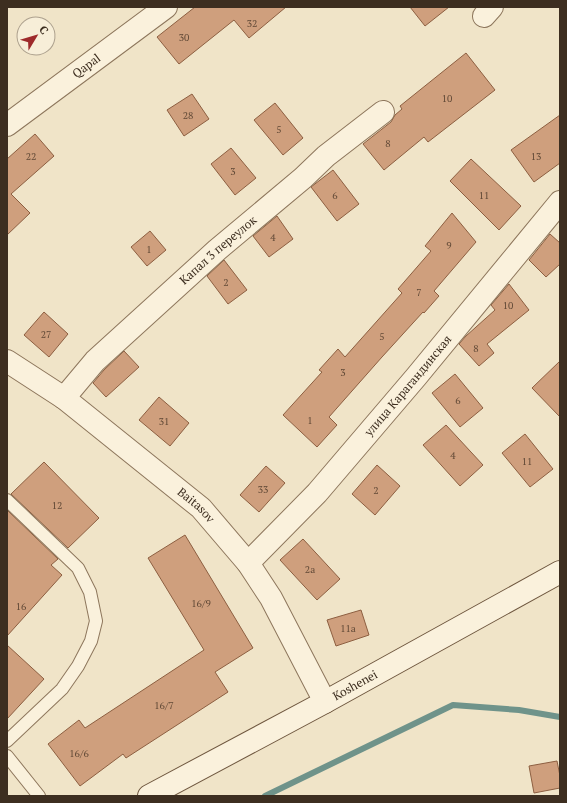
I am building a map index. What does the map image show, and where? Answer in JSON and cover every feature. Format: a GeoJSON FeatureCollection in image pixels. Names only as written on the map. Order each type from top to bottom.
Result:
{"type":"FeatureCollection","features":[{"type":"Feature","properties":{"kind":"street","name":"Qapal"},"geometry":{"type":"LineString","coordinates":[[7,125],[166,7]]}},
{"type":"Feature","properties":{"kind":"street","name":"Капал 3 переулок"},"geometry":{"type":"LineString","coordinates":[[64,398],[95,361],[211,255],[303,178],[326,156],[383,112]]}},
{"type":"Feature","properties":{"kind":"street","name":"улица Карагандинская"},"geometry":{"type":"LineString","coordinates":[[248,563],[317,493],[416,377],[560,202]]}},
{"type":"Feature","properties":{"kind":"street","name":"Baitasov"},"geometry":{"type":"LineString","coordinates":[[7,361],[64,398],[200,508],[248,563],[271,598],[326,702]]}},
{"type":"Feature","properties":{"kind":"street","name":"Koshenei"},"geometry":{"type":"LineString","coordinates":[[149,796],[326,702],[560,572]]}},
{"type":"Feature","properties":{"kind":"lane"},"geometry":{"type":"LineString","coordinates":[[7,500],[78,568],[90,592],[96,621],[91,641],[78,666],[62,689],[7,741]]}},
{"type":"Feature","properties":{"kind":"lane"},"geometry":{"type":"LineString","coordinates":[[7,756],[39,796]]}},
{"type":"Feature","properties":{"kind":"building"},"geometry":{"type":"Polygon","coordinates":[[[195,7],[286,7],[249,38],[234,20],[179,64],[157,37],[195,7]]]}},
{"type":"Feature","properties":{"kind":"building"},"geometry":{"type":"Polygon","coordinates":[[[410,7],[449,7],[425,26],[410,7]]]}},
{"type":"Feature","properties":{"kind":"building"},"geometry":{"type":"Polygon","coordinates":[[[466,53],[495,90],[428,142],[424,137],[384,170],[363,144],[391,122],[395,115],[402,109],[400,106],[466,53]]]}},
{"type":"Feature","properties":{"kind":"building"},"geometry":{"type":"Polygon","coordinates":[[[192,94],[209,119],[184,136],[167,110],[192,94]]]}},
{"type":"Feature","properties":{"kind":"building"},"geometry":{"type":"Polygon","coordinates":[[[275,103],[303,138],[283,155],[254,120],[275,103]]]}},
{"type":"Feature","properties":{"kind":"building"},"geometry":{"type":"Polygon","coordinates":[[[560,115],[560,163],[534,182],[511,150],[560,115]]]}},
{"type":"Feature","properties":{"kind":"building"},"geometry":{"type":"Polygon","coordinates":[[[35,134],[54,156],[11,194],[30,213],[7,235],[7,159],[35,134]]]}},
{"type":"Feature","properties":{"kind":"building"},"geometry":{"type":"Polygon","coordinates":[[[231,148],[256,178],[235,195],[211,164],[231,148]]]}},
{"type":"Feature","properties":{"kind":"building"},"geometry":{"type":"Polygon","coordinates":[[[471,159],[521,206],[499,230],[450,181],[471,159]]]}},
{"type":"Feature","properties":{"kind":"building"},"geometry":{"type":"Polygon","coordinates":[[[333,170],[359,204],[337,221],[311,187],[333,170]]]}},
{"type":"Feature","properties":{"kind":"building"},"geometry":{"type":"Polygon","coordinates":[[[452,213],[476,242],[434,291],[439,296],[329,417],[337,425],[317,447],[283,415],[322,372],[319,370],[338,349],[345,357],[402,293],[398,289],[431,251],[425,246],[452,213]]]}},
{"type":"Feature","properties":{"kind":"building"},"geometry":{"type":"Polygon","coordinates":[[[277,216],[293,239],[269,257],[253,236],[277,216]]]}},
{"type":"Feature","properties":{"kind":"building"},"geometry":{"type":"Polygon","coordinates":[[[150,231],[166,250],[147,266],[131,247],[150,231]]]}},
{"type":"Feature","properties":{"kind":"building"},"geometry":{"type":"Polygon","coordinates":[[[550,234],[560,243],[560,264],[546,277],[529,260],[550,234]]]}},
{"type":"Feature","properties":{"kind":"building"},"geometry":{"type":"Polygon","coordinates":[[[224,260],[247,290],[228,304],[207,276],[224,260]]]}},
{"type":"Feature","properties":{"kind":"building"},"geometry":{"type":"Polygon","coordinates":[[[509,284],[529,310],[487,344],[494,353],[479,366],[459,344],[495,310],[491,305],[509,284]]]}},
{"type":"Feature","properties":{"kind":"building"},"geometry":{"type":"Polygon","coordinates":[[[44,312],[68,334],[49,357],[24,335],[44,312]]]}},
{"type":"Feature","properties":{"kind":"building"},"geometry":{"type":"Polygon","coordinates":[[[124,351],[139,367],[106,397],[93,383],[124,351]]]}},
{"type":"Feature","properties":{"kind":"building"},"geometry":{"type":"Polygon","coordinates":[[[560,361],[560,417],[532,388],[560,361]]]}},
{"type":"Feature","properties":{"kind":"building"},"geometry":{"type":"Polygon","coordinates":[[[455,374],[483,408],[460,427],[432,393],[455,374]]]}},
{"type":"Feature","properties":{"kind":"building"},"geometry":{"type":"Polygon","coordinates":[[[159,397],[189,423],[170,446],[139,420],[159,397]]]}},
{"type":"Feature","properties":{"kind":"building"},"geometry":{"type":"Polygon","coordinates":[[[446,425],[483,465],[460,486],[423,445],[446,425]]]}},
{"type":"Feature","properties":{"kind":"building"},"geometry":{"type":"Polygon","coordinates":[[[525,434],[553,469],[530,487],[502,453],[525,434]]]}},
{"type":"Feature","properties":{"kind":"building"},"geometry":{"type":"Polygon","coordinates":[[[44,462],[99,518],[68,548],[11,494],[44,462]]]}},
{"type":"Feature","properties":{"kind":"building"},"geometry":{"type":"Polygon","coordinates":[[[377,465],[400,486],[375,515],[352,494],[377,465]]]}},
{"type":"Feature","properties":{"kind":"building"},"geometry":{"type":"Polygon","coordinates":[[[266,466],[285,483],[259,512],[240,495],[266,466]]]}},
{"type":"Feature","properties":{"kind":"building"},"geometry":{"type":"Polygon","coordinates":[[[7,510],[58,559],[51,565],[62,575],[7,636],[7,510]]]}},
{"type":"Feature","properties":{"kind":"building"},"geometry":{"type":"Polygon","coordinates":[[[185,535],[253,648],[215,672],[228,692],[126,758],[123,754],[80,786],[48,744],[79,720],[85,728],[204,650],[148,558],[185,535]]]}},
{"type":"Feature","properties":{"kind":"building"},"geometry":{"type":"Polygon","coordinates":[[[303,539],[340,579],[317,600],[280,560],[303,539]]]}},
{"type":"Feature","properties":{"kind":"building"},"geometry":{"type":"Polygon","coordinates":[[[361,610],[369,635],[336,646],[327,620],[361,610]]]}},
{"type":"Feature","properties":{"kind":"building"},"geometry":{"type":"Polygon","coordinates":[[[7,645],[44,679],[7,719],[7,645]]]}},
{"type":"Feature","properties":{"kind":"building"},"geometry":{"type":"Polygon","coordinates":[[[557,761],[560,776],[560,788],[534,793],[529,766],[557,761]]]}},
{"type":"Feature","properties":{"kind":"waterway"},"geometry":{"type":"LineString","coordinates":[[265,796],[453,705],[519,710],[560,717]]}}]}
